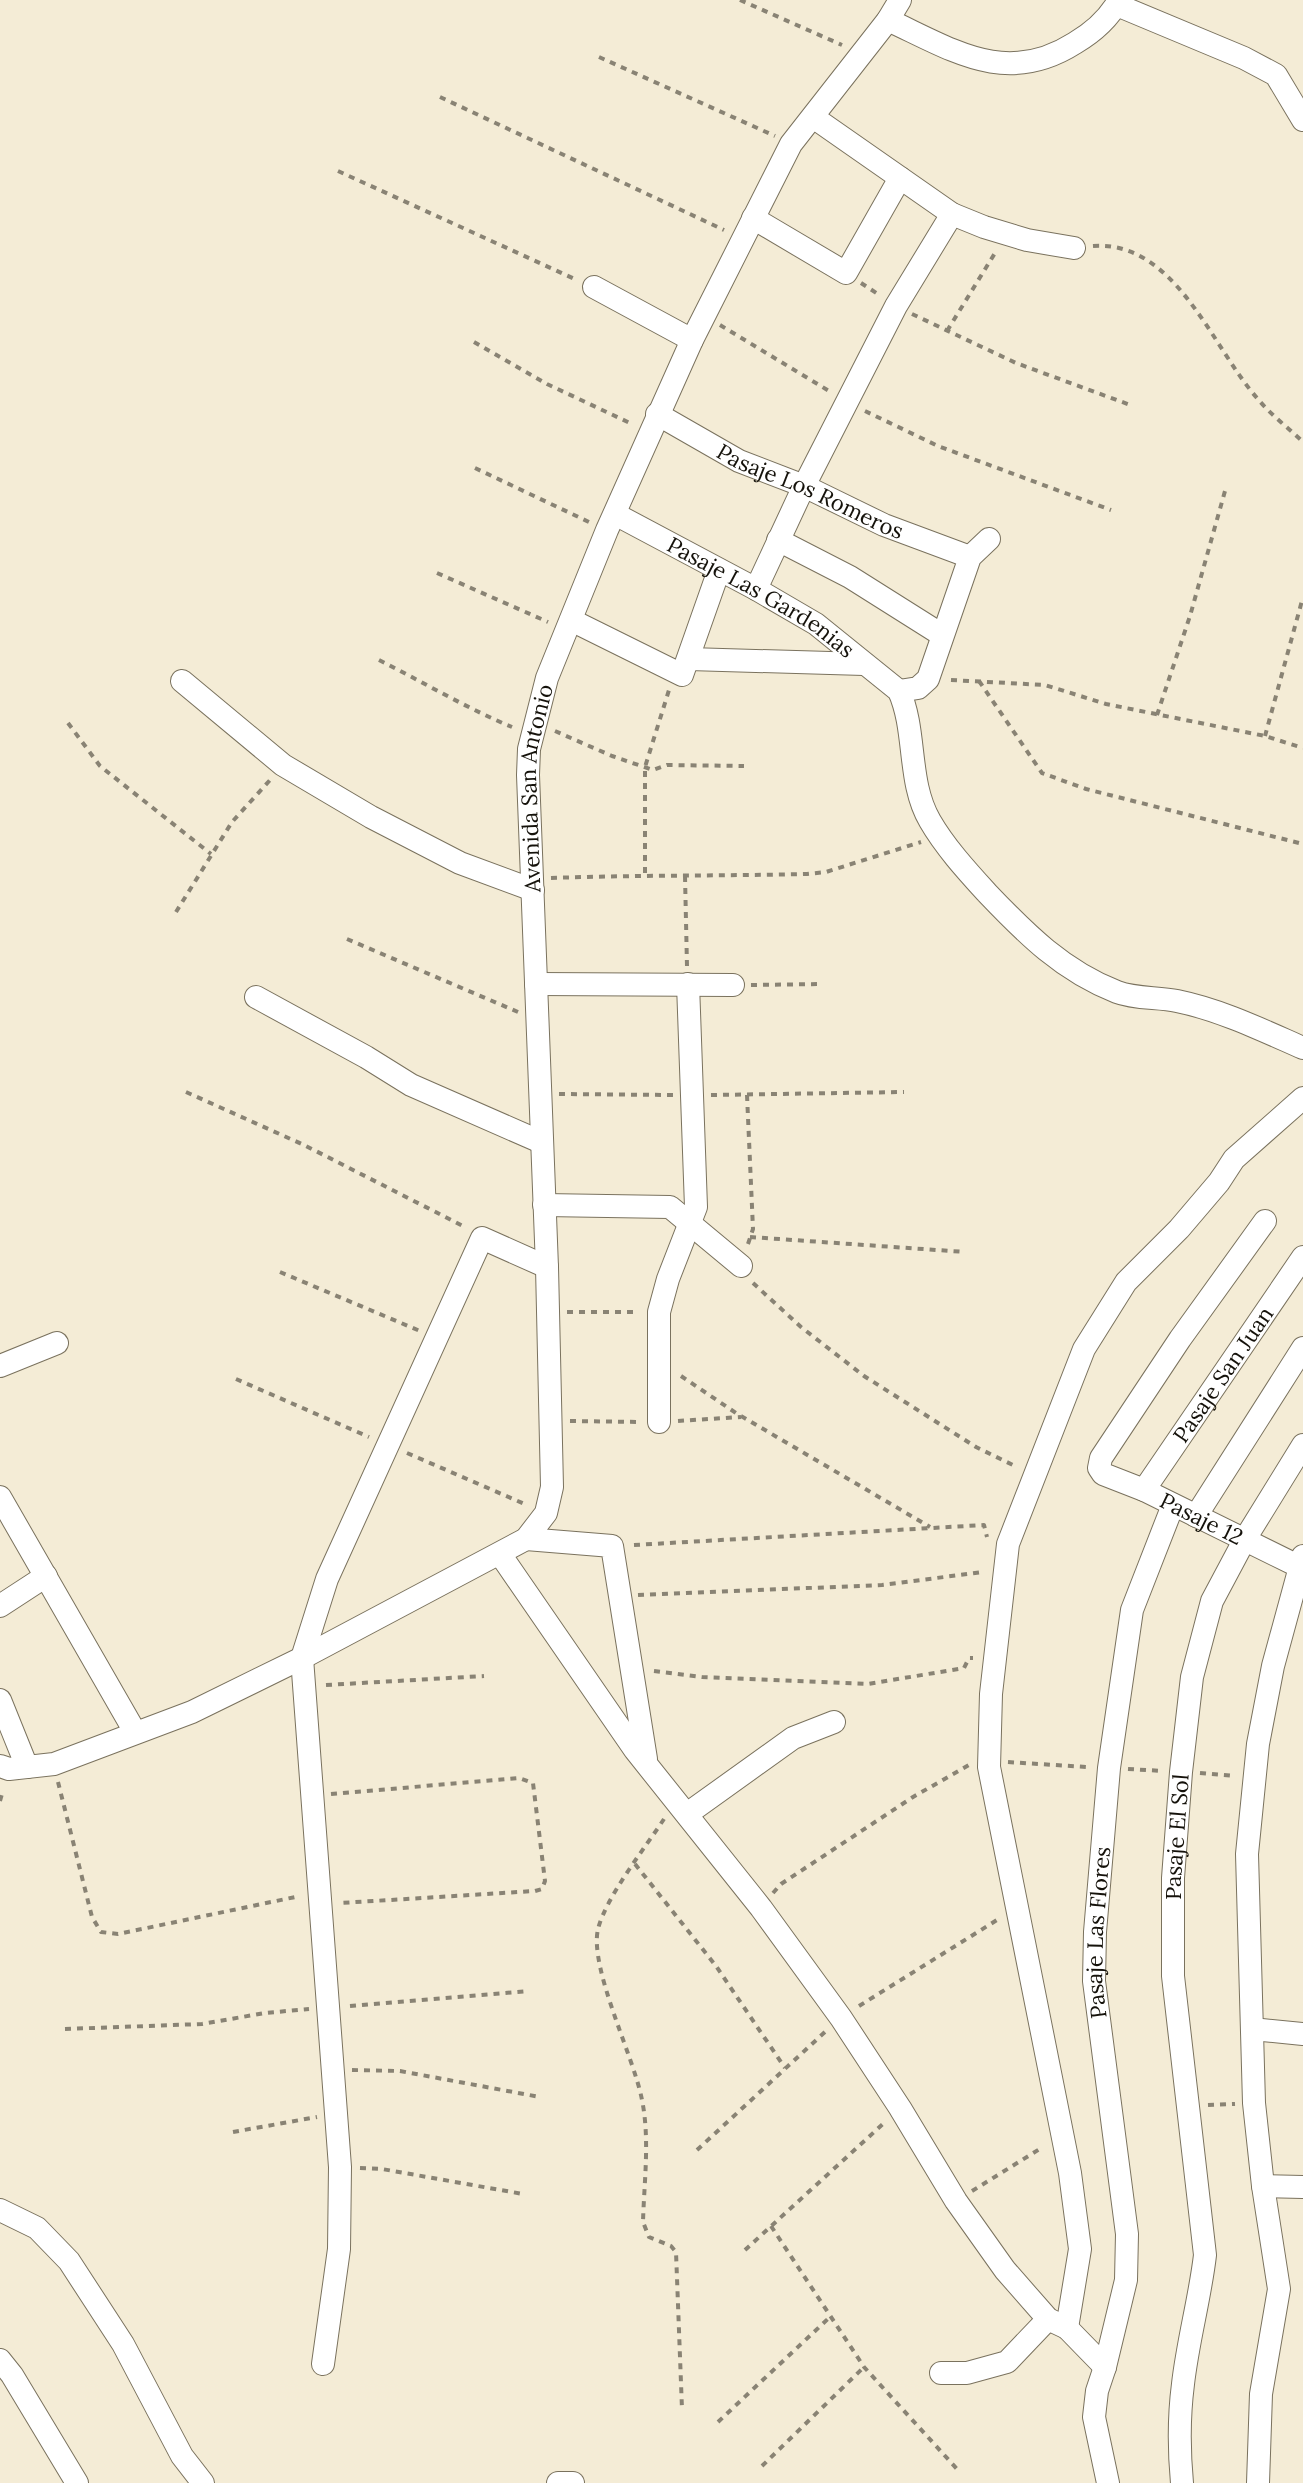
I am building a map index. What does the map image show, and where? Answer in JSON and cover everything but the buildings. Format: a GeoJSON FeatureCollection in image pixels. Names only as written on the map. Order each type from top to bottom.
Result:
{"type":"FeatureCollection","features":[{"type":"Feature","properties":{"kind":"street","name":"Avenida San Antonio"},"geometry":{"type":"LineString","coordinates":[[526,1539],[546,1513],[552,1487],[547,1267],[528,775],[533,729],[547,678],[653,423],[748,228],[791,144],[888,20],[900,0]]}},
{"type":"Feature","properties":{"kind":"street"},"geometry":{"type":"LineString","coordinates":[[888,20],[970,58],[1017,64],[1050,57],[1065,49],[1090,33],[1118,2],[1276,75],[1303,120]]}},
{"type":"Feature","properties":{"kind":"street"},"geometry":{"type":"LineString","coordinates":[[813,117],[952,214],[1006,234],[1074,248]]}},
{"type":"Feature","properties":{"kind":"street"},"geometry":{"type":"LineString","coordinates":[[748,228],[846,273],[900,178]]}},
{"type":"Feature","properties":{"kind":"street"},"geometry":{"type":"LineString","coordinates":[[756,589],[804,486],[896,306],[952,214]]}},
{"type":"Feature","properties":{"kind":"street"},"geometry":{"type":"LineString","coordinates":[[594,287],[692,340]]}},
{"type":"Feature","properties":{"kind":"street","name":"Pasaje Los Romeros"},"geometry":{"type":"LineString","coordinates":[[653,423],[804,486],[884,525],[970,557]]}},
{"type":"Feature","properties":{"kind":"street","name":"Pasaje Las Gardenias"},"geometry":{"type":"LineString","coordinates":[[611,522],[719,570],[816,624],[899,691]]}},
{"type":"Feature","properties":{"kind":"street"},"geometry":{"type":"LineString","coordinates":[[989,539],[970,557],[928,679],[918,688],[899,691],[906,706],[917,785],[929,819],[970,874],[1031,940],[1074,972],[1120,993],[1178,1001],[1243,1021],[1303,1048]]}},
{"type":"Feature","properties":{"kind":"street"},"geometry":{"type":"LineString","coordinates":[[778,540],[850,577],[942,635]]}},
{"type":"Feature","properties":{"kind":"street"},"geometry":{"type":"LineString","coordinates":[[681,669],[719,570]]}},
{"type":"Feature","properties":{"kind":"street"},"geometry":{"type":"LineString","coordinates":[[569,625],[681,669],[864,664]]}},
{"type":"Feature","properties":{"kind":"street"},"geometry":{"type":"LineString","coordinates":[[182,681],[283,765],[371,817],[460,863],[532,885]]}},
{"type":"Feature","properties":{"kind":"street"},"geometry":{"type":"LineString","coordinates":[[536,984],[733,985]]}},
{"type":"Feature","properties":{"kind":"street"},"geometry":{"type":"LineString","coordinates":[[659,1422],[659,1312],[696,1207],[688,984]]}},
{"type":"Feature","properties":{"kind":"street"},"geometry":{"type":"LineString","coordinates":[[256,997],[411,1085],[541,1142]]}},
{"type":"Feature","properties":{"kind":"street"},"geometry":{"type":"LineString","coordinates":[[941,2373],[967,2373],[1007,2362],[1058,2324],[1080,2249],[1070,2173],[989,1767],[995,1653],[1008,1544],[1084,1349],[1126,1282],[1179,1229],[1219,1182],[1234,1159],[1303,1098]]}},
{"type":"Feature","properties":{"kind":"street"},"geometry":{"type":"LineString","coordinates":[[544,1205],[670,1207],[741,1266]]}},
{"type":"Feature","properties":{"kind":"street","name":"Pasaje 12"},"geometry":{"type":"LineString","coordinates":[[1265,1221],[1180,1339],[1101,1458],[1099,1468],[1103,1474],[1144,1490],[1245,1539],[1300,1573]]}},
{"type":"Feature","properties":{"kind":"street"},"geometry":{"type":"LineString","coordinates":[[323,2364],[339,2249],[340,2167],[302,1658],[327,1579],[482,1238],[547,1267]]}},
{"type":"Feature","properties":{"kind":"street","name":"Pasaje San Juan"},"geometry":{"type":"LineString","coordinates":[[1144,1490],[1303,1257]]}},
{"type":"Feature","properties":{"kind":"street"},"geometry":{"type":"LineString","coordinates":[[0,1366],[57,1343]]}},
{"type":"Feature","properties":{"kind":"street"},"geometry":{"type":"LineString","coordinates":[[1196,1516],[1303,1348]]}},
{"type":"Feature","properties":{"kind":"street","name":"Pasaje El Sol"},"geometry":{"type":"LineString","coordinates":[[1182,2483],[1183,2385],[1205,2255],[1173,1976],[1173,1878],[1192,1677],[1212,1601],[1245,1539],[1303,1445]]}},
{"type":"Feature","properties":{"kind":"street"},"geometry":{"type":"LineString","coordinates":[[0,1497],[135,1732]]}},
{"type":"Feature","properties":{"kind":"street","name":"Pasaje Las Flores"},"geometry":{"type":"LineString","coordinates":[[1108,2483],[1094,2417],[1097,2391],[1126,2280],[1127,2234],[1094,1981],[1095,1932],[1109,1768],[1132,1610],[1173,1505]]}},
{"type":"Feature","properties":{"kind":"street"},"geometry":{"type":"LineString","coordinates":[[0,1766],[9,1769],[54,1764],[192,1712],[302,1658],[526,1539],[612,1546],[647,1764]]}},
{"type":"Feature","properties":{"kind":"street"},"geometry":{"type":"LineString","coordinates":[[500,1554],[647,1764],[761,1908],[841,2018],[956,2201],[1005,2270],[1105,2367]]}},
{"type":"Feature","properties":{"kind":"street"},"geometry":{"type":"LineString","coordinates":[[1258,2483],[1261,2394],[1279,2289],[1254,2103],[1247,1854],[1253,1778],[1273,1666],[1300,1573]]}},
{"type":"Feature","properties":{"kind":"street"},"geometry":{"type":"LineString","coordinates":[[0,1606],[46,1576]]}},
{"type":"Feature","properties":{"kind":"street"},"geometry":{"type":"LineString","coordinates":[[0,1700],[27,1767]]}},
{"type":"Feature","properties":{"kind":"street"},"geometry":{"type":"LineString","coordinates":[[682,1807],[793,1738],[834,1722]]}},
{"type":"Feature","properties":{"kind":"street"},"geometry":{"type":"LineString","coordinates":[[1252,2029],[1303,2034]]}},
{"type":"Feature","properties":{"kind":"street"},"geometry":{"type":"LineString","coordinates":[[1263,2186],[1303,2187]]}},
{"type":"Feature","properties":{"kind":"street"},"geometry":{"type":"LineString","coordinates":[[0,2210],[37,2228],[69,2261],[123,2344],[182,2456],[203,2483]]}},
{"type":"Feature","properties":{"kind":"street"},"geometry":{"type":"LineString","coordinates":[[0,2360],[77,2483]]}},
{"type":"Feature","properties":{"kind":"street"},"geometry":{"type":"LineString","coordinates":[[558,2483],[573,2483]]}},
{"type":"Feature","properties":{"kind":"path"},"geometry":{"type":"LineString","coordinates":[[740,0],[752,2],[862,54]]}},
{"type":"Feature","properties":{"kind":"path"},"geometry":{"type":"LineString","coordinates":[[599,57],[791,144]]}},
{"type":"Feature","properties":{"kind":"path"},"geometry":{"type":"LineString","coordinates":[[440,97],[748,228]]}},
{"type":"Feature","properties":{"kind":"path"},"geometry":{"type":"LineString","coordinates":[[338,171],[594,287]]}},
{"type":"Feature","properties":{"kind":"path"},"geometry":{"type":"LineString","coordinates":[[946,332],[1006,234]]}},
{"type":"Feature","properties":{"kind":"path"},"geometry":{"type":"LineString","coordinates":[[1074,248],[1114,245],[1148,260],[1187,297],[1256,398],[1302,441]]}},
{"type":"Feature","properties":{"kind":"path"},"geometry":{"type":"LineString","coordinates":[[846,273],[896,306],[946,332],[1016,363],[1133,406]]}},
{"type":"Feature","properties":{"kind":"path"},"geometry":{"type":"LineString","coordinates":[[705,315],[849,402],[938,446],[1111,510]]}},
{"type":"Feature","properties":{"kind":"path"},"geometry":{"type":"LineString","coordinates":[[474,342],[547,384],[653,423]]}},
{"type":"Feature","properties":{"kind":"path"},"geometry":{"type":"LineString","coordinates":[[475,468],[611,522]]}},
{"type":"Feature","properties":{"kind":"path"},"geometry":{"type":"LineString","coordinates":[[1157,715],[1190,616],[1225,491]]}},
{"type":"Feature","properties":{"kind":"path"},"geometry":{"type":"LineString","coordinates":[[437,573],[569,625]]}},
{"type":"Feature","properties":{"kind":"path"},"geometry":{"type":"LineString","coordinates":[[1265,736],[1303,597]]}},
{"type":"Feature","properties":{"kind":"path"},"geometry":{"type":"LineString","coordinates":[[379,660],[461,701],[480,714],[653,770],[667,765],[744,766]]}},
{"type":"Feature","properties":{"kind":"path"},"geometry":{"type":"LineString","coordinates":[[645,874],[645,767],[681,669]]}},
{"type":"Feature","properties":{"kind":"path"},"geometry":{"type":"LineString","coordinates":[[928,679],[1045,685],[1106,704],[1265,736],[1303,748]]}},
{"type":"Feature","properties":{"kind":"path"},"geometry":{"type":"LineString","coordinates":[[979,681],[1042,773],[1086,789],[1303,844]]}},
{"type":"Feature","properties":{"kind":"path"},"geometry":{"type":"LineString","coordinates":[[68,723],[100,766],[211,854]]}},
{"type":"Feature","properties":{"kind":"path"},"geometry":{"type":"LineString","coordinates":[[176,912],[232,822],[283,765]]}},
{"type":"Feature","properties":{"kind":"path"},"geometry":{"type":"LineString","coordinates":[[532,885],[645,874],[685,876],[826,872],[941,835]]}},
{"type":"Feature","properties":{"kind":"path"},"geometry":{"type":"LineString","coordinates":[[685,876],[688,984]]}},
{"type":"Feature","properties":{"kind":"path"},"geometry":{"type":"LineString","coordinates":[[347,939],[537,1020]]}},
{"type":"Feature","properties":{"kind":"path"},"geometry":{"type":"LineString","coordinates":[[733,985],[821,984]]}},
{"type":"Feature","properties":{"kind":"path"},"geometry":{"type":"LineString","coordinates":[[186,1092],[304,1145],[482,1238]]}},
{"type":"Feature","properties":{"kind":"path"},"geometry":{"type":"LineString","coordinates":[[539,1095],[904,1092]]}},
{"type":"Feature","properties":{"kind":"path"},"geometry":{"type":"LineString","coordinates":[[747,1095],[753,1229],[741,1266],[745,1275],[801,1327],[864,1376],[976,1447],[1034,1477]]}},
{"type":"Feature","properties":{"kind":"path"},"geometry":{"type":"LineString","coordinates":[[750,1237],[965,1252]]}},
{"type":"Feature","properties":{"kind":"path"},"geometry":{"type":"LineString","coordinates":[[280,1272],[437,1338]]}},
{"type":"Feature","properties":{"kind":"path"},"geometry":{"type":"LineString","coordinates":[[548,1312],[659,1312]]}},
{"type":"Feature","properties":{"kind":"path"},"geometry":{"type":"LineString","coordinates":[[659,1361],[736,1413],[932,1528]]}},
{"type":"Feature","properties":{"kind":"path"},"geometry":{"type":"LineString","coordinates":[[612,1546],[984,1525],[985,1549]]}},
{"type":"Feature","properties":{"kind":"path"},"geometry":{"type":"LineString","coordinates":[[986,1537],[1008,1544]]}},
{"type":"Feature","properties":{"kind":"path"},"geometry":{"type":"LineString","coordinates":[[620,1596],[882,1585],[983,1573],[984,1561]]}},
{"type":"Feature","properties":{"kind":"path"},"geometry":{"type":"LineString","coordinates":[[631,1668],[702,1677],[868,1684],[964,1668],[969,1658],[995,1653]]}},
{"type":"Feature","properties":{"kind":"path"},"geometry":{"type":"LineString","coordinates":[[304,1686],[484,1676]]}},
{"type":"Feature","properties":{"kind":"path"},"geometry":{"type":"LineString","coordinates":[[761,1908],[781,1884],[913,1797],[989,1754]]}},
{"type":"Feature","properties":{"kind":"path"},"geometry":{"type":"LineString","coordinates":[[54,1764],[92,1917],[101,1932],[118,1934],[321,1898],[542,1889],[545,1881],[533,1783],[519,1778],[313,1796]]}},
{"type":"Feature","properties":{"kind":"path"},"geometry":{"type":"LineString","coordinates":[[682,1807],[614,1895],[598,1927],[596,1942],[600,1966],[642,2098],[645,2122],[643,2222],[649,2237],[671,2246],[676,2252],[682,2409]]}},
{"type":"Feature","properties":{"kind":"path"},"geometry":{"type":"LineString","coordinates":[[635,1864],[716,1966],[785,2069]]}},
{"type":"Feature","properties":{"kind":"path"},"geometry":{"type":"LineString","coordinates":[[697,2150],[841,2018],[1016,1908]]}},
{"type":"Feature","properties":{"kind":"path"},"geometry":{"type":"LineString","coordinates":[[65,2029],[202,2024],[265,2013],[528,1991]]}},
{"type":"Feature","properties":{"kind":"path"},"geometry":{"type":"LineString","coordinates":[[333,2070],[400,2071],[540,2097]]}},
{"type":"Feature","properties":{"kind":"path"},"geometry":{"type":"LineString","coordinates":[[1185,2094],[1198,2112],[1204,2105],[1254,2103]]}},
{"type":"Feature","properties":{"kind":"path"},"geometry":{"type":"LineString","coordinates":[[745,2250],[900,2108]]}},
{"type":"Feature","properties":{"kind":"path"},"geometry":{"type":"LineString","coordinates":[[233,2132],[337,2113]]}},
{"type":"Feature","properties":{"kind":"path"},"geometry":{"type":"LineString","coordinates":[[956,2201],[1061,2135]]}},
{"type":"Feature","properties":{"kind":"path"},"geometry":{"type":"LineString","coordinates":[[340,2167],[382,2169],[523,2194]]}},
{"type":"Feature","properties":{"kind":"path"},"geometry":{"type":"LineString","coordinates":[[771,2226],[864,2367],[957,2469]]}},
{"type":"Feature","properties":{"kind":"path"},"geometry":{"type":"LineString","coordinates":[[718,2422],[831,2316]]}},
{"type":"Feature","properties":{"kind":"path"},"geometry":{"type":"LineString","coordinates":[[762,2466],[864,2367]]}}]}
